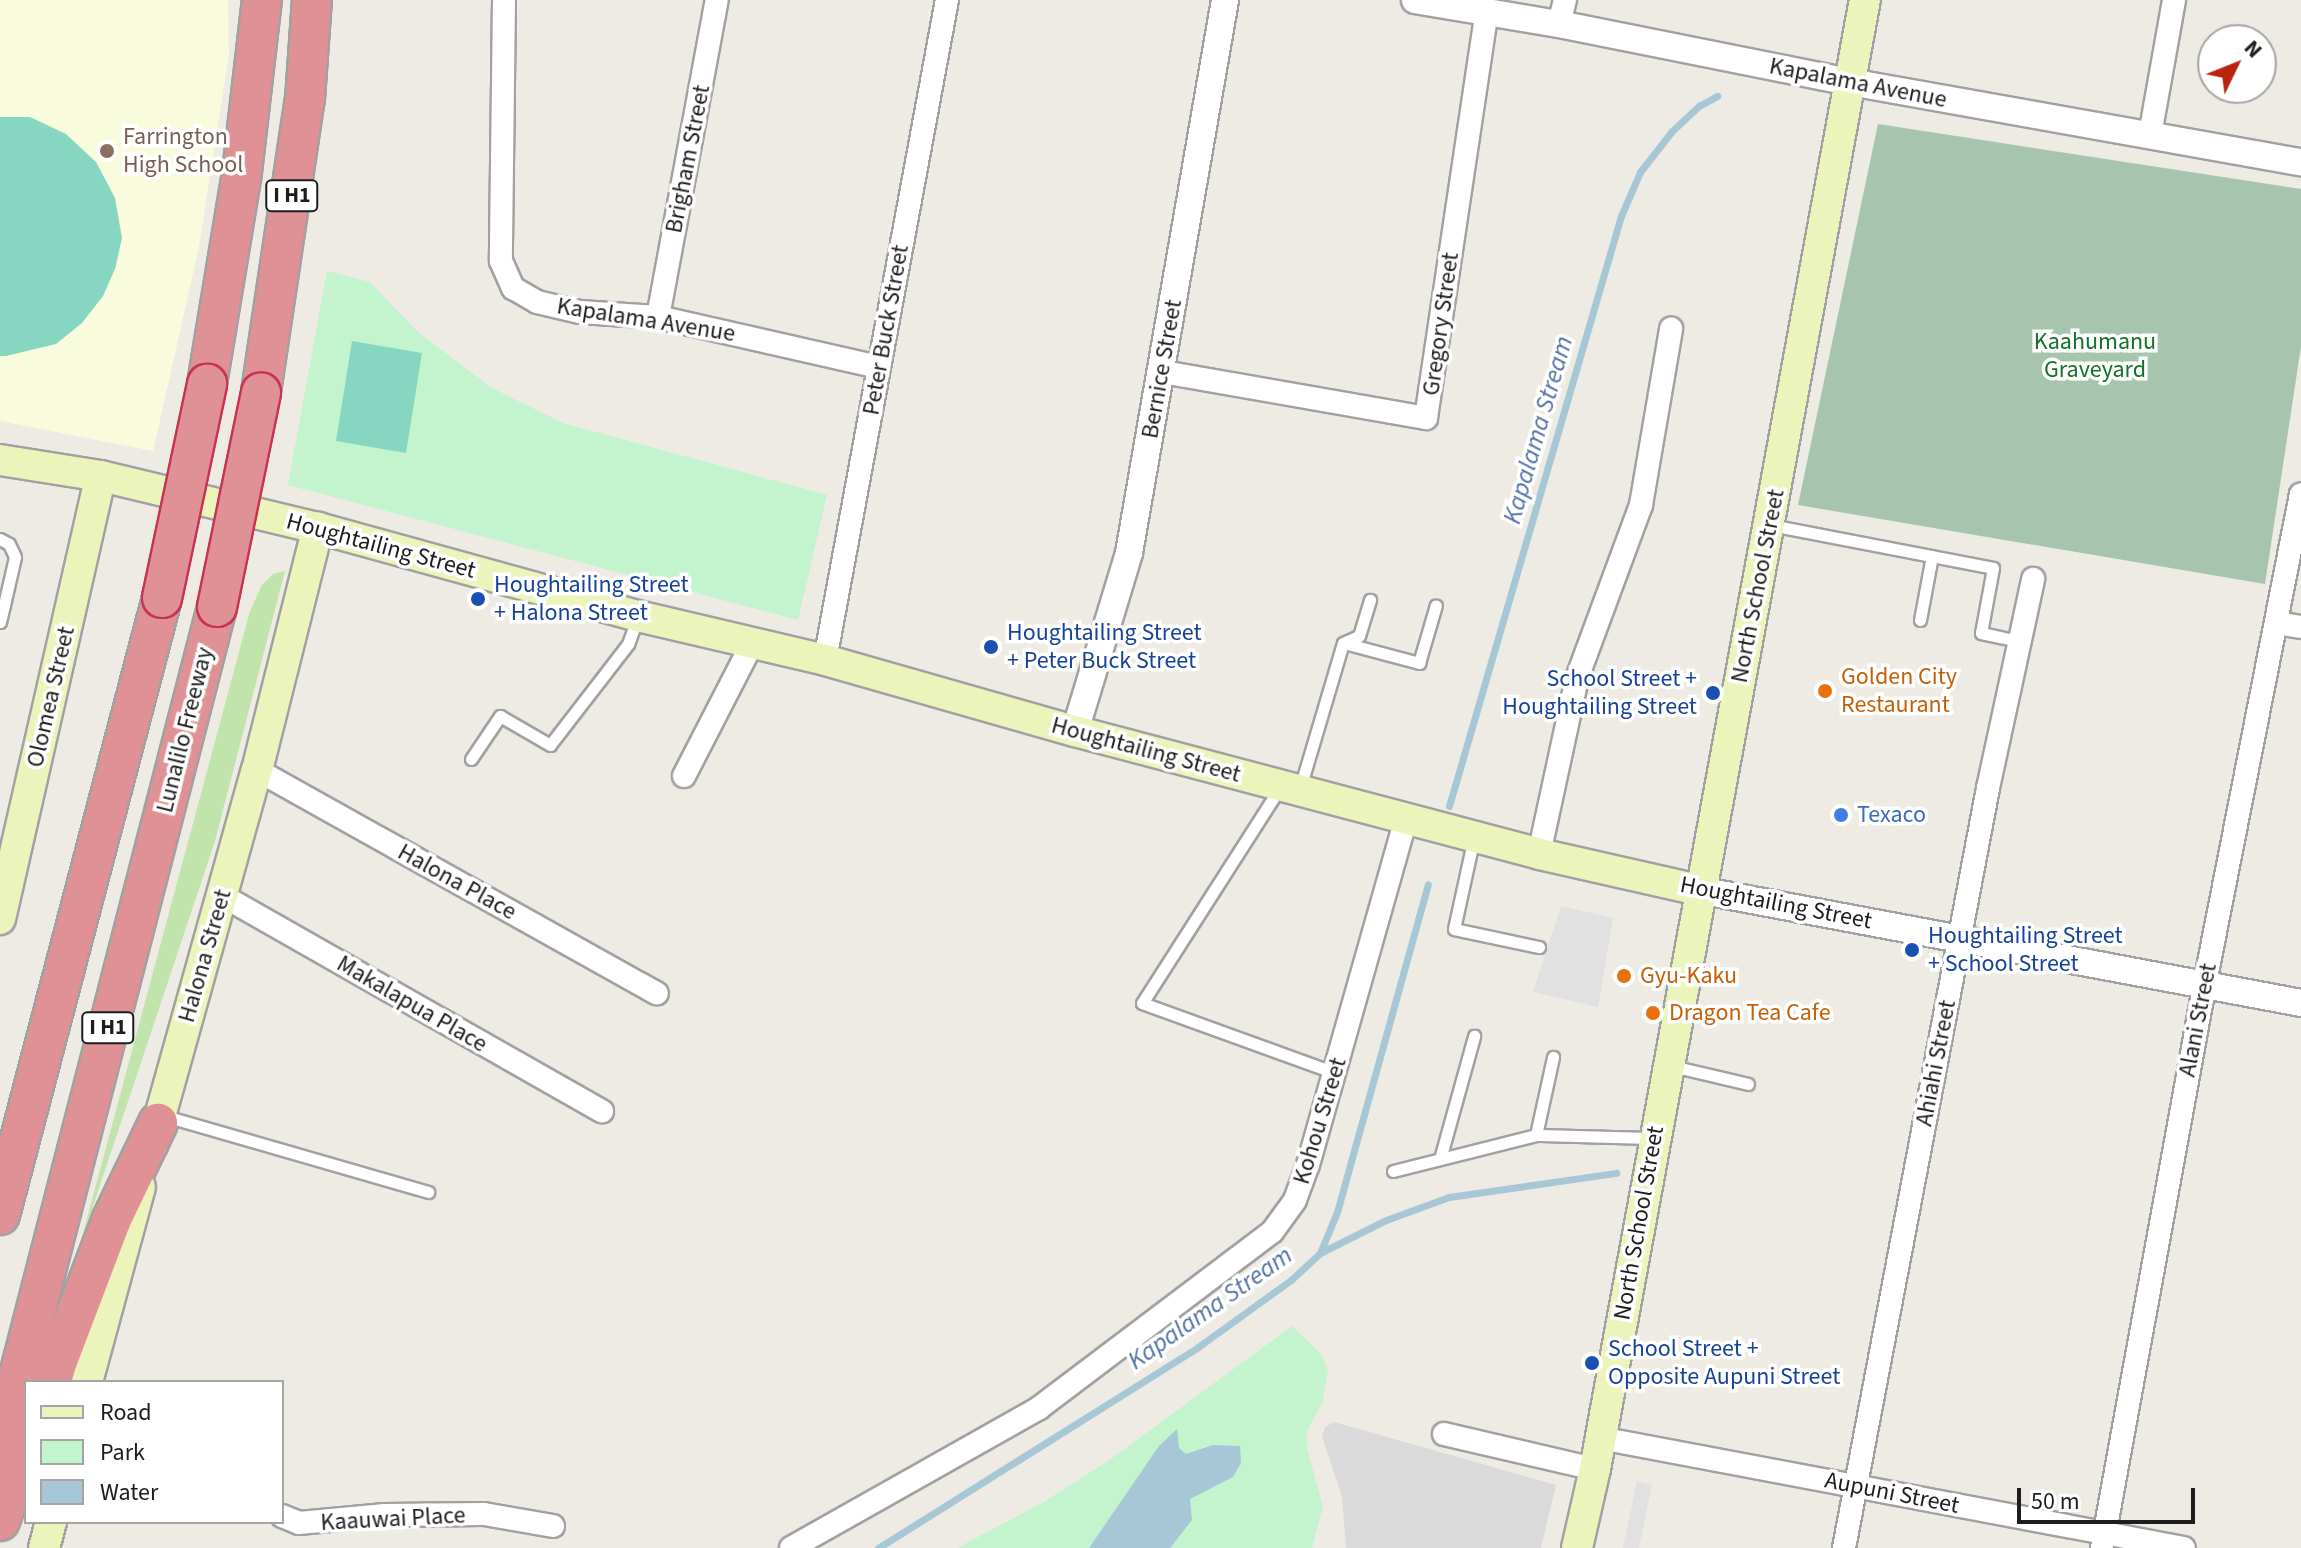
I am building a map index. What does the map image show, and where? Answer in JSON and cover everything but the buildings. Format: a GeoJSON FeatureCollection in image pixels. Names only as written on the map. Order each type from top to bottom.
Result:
{"type":"FeatureCollection","features":[{"type":"Feature","properties":{"kind":"highway","name":"I H1"},"geometry":{"type":"LineString","coordinates":[[0,1215],[162,598],[207,384],[242,172],[262,0]]}},
{"type":"Feature","properties":{"kind":"highway","name":"Lunalilo Freeway"},"geometry":{"type":"LineString","coordinates":[[0,1449],[217,607],[261,392],[305,99],[312,0]]}},
{"type":"Feature","properties":{"kind":"highway"},"geometry":{"type":"LineString","coordinates":[[51,1380],[111,1221],[159,1119]]}},
{"type":"Feature","properties":{"kind":"highway"},"geometry":{"type":"LineString","coordinates":[[0,1521],[24,1455]]}},
{"type":"Feature","properties":{"kind":"main road","name":"North School Street"},"geometry":{"type":"LineString","coordinates":[[1577,1548],[1595,1469],[1865,0]]}},
{"type":"Feature","properties":{"kind":"main road","name":"Houghtailing Street"},"geometry":{"type":"LineString","coordinates":[[0,460],[101,476],[318,528],[638,616],[825,660],[1075,731],[1474,837],[1699,890]]}},
{"type":"Feature","properties":{"kind":"main road","name":"Olomea Street"},"geometry":{"type":"LineString","coordinates":[[0,919],[101,476]]}},
{"type":"Feature","properties":{"kind":"main road","name":"Halona Street"},"geometry":{"type":"LineString","coordinates":[[88,1380],[223,896],[318,528]]}},
{"type":"Feature","properties":{"kind":"main road"},"geometry":{"type":"LineString","coordinates":[[44,1548],[50,1524]]}},
{"type":"Feature","properties":{"kind":"street","name":"Kapalama Avenue"},"geometry":{"type":"LineString","coordinates":[[504,0],[500,216],[503,272],[513,288],[537,302],[580,312],[658,317],[878,367]]}},
{"type":"Feature","properties":{"kind":"street","name":"Brigham Street"},"geometry":{"type":"LineString","coordinates":[[658,317],[717,0]]}},
{"type":"Feature","properties":{"kind":"street","name":"Peter Buck Street"},"geometry":{"type":"LineString","coordinates":[[825,660],[947,0]]}},
{"type":"Feature","properties":{"kind":"street","name":"Bernice Street"},"geometry":{"type":"LineString","coordinates":[[1075,731],[1129,553],[1163,372],[1225,0]]}},
{"type":"Feature","properties":{"kind":"street","name":"Kapalama Avenue"},"geometry":{"type":"LineString","coordinates":[[1415,0],[1487,12],[1562,12],[1850,82],[2301,162]]}},
{"type":"Feature","properties":{"kind":"street"},"geometry":{"type":"LineString","coordinates":[[2150,135],[2174,0]]}},
{"type":"Feature","properties":{"kind":"street","name":"Gregory Street"},"geometry":{"type":"LineString","coordinates":[[1163,372],[1426,418],[1487,12]]}},
{"type":"Feature","properties":{"kind":"street"},"geometry":{"type":"LineString","coordinates":[[1539,854],[1577,678],[1641,505],[1671,329]]}},
{"type":"Feature","properties":{"kind":"street","name":"Alani Street"},"geometry":{"type":"LineString","coordinates":[[2103,1541],[2204,988],[2301,494]]}},
{"type":"Feature","properties":{"kind":"street","name":"Ahiahi Street"},"geometry":{"type":"LineString","coordinates":[[1844,1548],[2033,579]]}},
{"type":"Feature","properties":{"kind":"street"},"geometry":{"type":"LineString","coordinates":[[2276,623],[2301,627]]}},
{"type":"Feature","properties":{"kind":"street"},"geometry":{"type":"LineString","coordinates":[[684,776],[753,642]]}},
{"type":"Feature","properties":{"kind":"street","name":"Halona Place"},"geometry":{"type":"LineString","coordinates":[[257,770],[657,994]]}},
{"type":"Feature","properties":{"kind":"street","name":"Kohou Street"},"geometry":{"type":"LineString","coordinates":[[791,1548],[1039,1408],[1272,1232],[1295,1200],[1335,1073],[1406,819]]}},
{"type":"Feature","properties":{"kind":"street","name":"Houghtailing Street"},"geometry":{"type":"LineString","coordinates":[[1699,890],[1961,938],[2204,988],[2301,1003]]}},
{"type":"Feature","properties":{"kind":"street","name":"Makalapua Place"},"geometry":{"type":"LineString","coordinates":[[223,896],[602,1111]]}},
{"type":"Feature","properties":{"kind":"street"},"geometry":{"type":"LineString","coordinates":[[1444,1434],[1595,1469]]}},
{"type":"Feature","properties":{"kind":"street","name":"Aupuni Street"},"geometry":{"type":"LineString","coordinates":[[1600,1438],[1854,1486],[2103,1541],[2184,1548]]}},
{"type":"Feature","properties":{"kind":"street","name":"Kaauwai Place"},"geometry":{"type":"LineString","coordinates":[[284,1517],[299,1523],[385,1515],[484,1514],[553,1526]]}},
{"type":"Feature","properties":{"kind":"lane"},"geometry":{"type":"LineString","coordinates":[[1770,525],[1993,568],[1981,633],[2020,641]]}},
{"type":"Feature","properties":{"kind":"lane"},"geometry":{"type":"LineString","coordinates":[[0,539],[9,544],[15,557],[0,622]]}},
{"type":"Feature","properties":{"kind":"lane"},"geometry":{"type":"LineString","coordinates":[[1920,620],[1932,556]]}},
{"type":"Feature","properties":{"kind":"lane"},"geometry":{"type":"LineString","coordinates":[[1335,1073],[1142,1003],[1290,787],[1343,643],[1359,636],[1370,600]]}},
{"type":"Feature","properties":{"kind":"lane"},"geometry":{"type":"LineString","coordinates":[[1343,643],[1419,663],[1436,605]]}},
{"type":"Feature","properties":{"kind":"lane"},"geometry":{"type":"LineString","coordinates":[[471,759],[500,716],[550,745],[628,644],[638,616]]}},
{"type":"Feature","properties":{"kind":"lane"},"geometry":{"type":"LineString","coordinates":[[1474,837],[1454,929],[1539,947]]}},
{"type":"Feature","properties":{"kind":"lane"},"geometry":{"type":"LineString","coordinates":[[1440,1159],[1474,1036]]}},
{"type":"Feature","properties":{"kind":"lane"},"geometry":{"type":"LineString","coordinates":[[1536,1135],[1553,1057]]}},
{"type":"Feature","properties":{"kind":"lane"},"geometry":{"type":"LineString","coordinates":[[1668,1065],[1748,1084]]}},
{"type":"Feature","properties":{"kind":"lane"},"geometry":{"type":"LineString","coordinates":[[159,1119],[428,1192]]}},
{"type":"Feature","properties":{"kind":"lane"},"geometry":{"type":"LineString","coordinates":[[1393,1171],[1536,1135],[1655,1138]]}},
{"type":"Feature","properties":{"kind":"shaded area","name":"Farrington High School"},"geometry":{"type":"Polygon","coordinates":[[[0,0],[228,0],[229,54],[199,247],[153,451],[0,421],[0,0]]]}},
{"type":"Feature","properties":{"kind":"shaded area"},"geometry":{"type":"Polygon","coordinates":[[[1561,906],[1613,918],[1598,1007],[1533,992],[1561,906]]]}},
{"type":"Feature","properties":{"kind":"shaded area"},"geometry":{"type":"Polygon","coordinates":[[[1334,1422],[1556,1485],[1541,1548],[1346,1548],[1342,1497],[1322,1436],[1325,1427],[1334,1422]]]}},
{"type":"Feature","properties":{"kind":"shaded area"},"geometry":{"type":"Polygon","coordinates":[[[1637,1481],[1652,1485],[1639,1548],[1623,1548],[1637,1481]]]}},
{"type":"Feature","properties":{"kind":"green space"},"geometry":{"type":"Polygon","coordinates":[[[0,117],[30,117],[66,134],[96,162],[115,198],[122,238],[115,269],[103,296],[82,323],[56,344],[6,356],[0,356],[0,117]]]}},
{"type":"Feature","properties":{"kind":"green space","name":"Kaahumanu Graveyard"},"geometry":{"type":"Polygon","coordinates":[[[1878,124],[2301,189],[2301,346],[2265,584],[1798,505],[1878,124]]]}},
{"type":"Feature","properties":{"kind":"green space"},"geometry":{"type":"Polygon","coordinates":[[[327,271],[370,282],[418,332],[492,388],[563,423],[827,495],[798,620],[288,485],[327,271]]]}},
{"type":"Feature","properties":{"kind":"green space"},"geometry":{"type":"Polygon","coordinates":[[[352,341],[422,353],[406,453],[336,441],[352,341]]]}},
{"type":"Feature","properties":{"kind":"green space"},"geometry":{"type":"Polygon","coordinates":[[[285,571],[215,841],[79,1248],[250,611],[262,585],[273,574],[285,571]]]}},
{"type":"Feature","properties":{"kind":"green space"},"geometry":{"type":"Polygon","coordinates":[[[1292,1326],[1322,1355],[1328,1371],[1322,1403],[1307,1431],[1307,1449],[1323,1507],[1312,1548],[957,1548],[1042,1503],[1108,1461],[1292,1326]]]}},
{"type":"Feature","properties":{"kind":"water"},"geometry":{"type":"Polygon","coordinates":[[[1177,1429],[1179,1448],[1186,1454],[1213,1445],[1240,1446],[1241,1463],[1233,1477],[1190,1499],[1192,1520],[1170,1548],[1089,1548],[1159,1446],[1177,1429]]]}},
{"type":"Feature","properties":{"kind":"waterway","name":"Kapalama Stream"},"geometry":{"type":"LineString","coordinates":[[1449,806],[1621,216],[1640,172],[1672,131],[1699,106],[1717,96]]}},
{"type":"Feature","properties":{"kind":"waterway","name":"Kapalama Stream"},"geometry":{"type":"LineString","coordinates":[[878,1548],[1198,1347],[1291,1280],[1320,1253],[1337,1212],[1428,884]]}},
{"type":"Feature","properties":{"kind":"waterway"},"geometry":{"type":"LineString","coordinates":[[1320,1253],[1386,1220],[1449,1197],[1616,1173]]}},
{"type":"Feature","properties":{"kind":"place","name":"Farrington High School"},"geometry":{"type":"Point","coordinates":[107,151]}},
{"type":"Feature","properties":{"kind":"place","name":"Houghtailing Street + Halona Street"},"geometry":{"type":"Point","coordinates":[478,599]}},
{"type":"Feature","properties":{"kind":"place","name":"Houghtailing Street + Peter Buck Street"},"geometry":{"type":"Point","coordinates":[991,647]}},
{"type":"Feature","properties":{"kind":"place","name":"Golden City Restaurant"},"geometry":{"type":"Point","coordinates":[1825,691]}},
{"type":"Feature","properties":{"kind":"place","name":"School Street + Houghtailing Street"},"geometry":{"type":"Point","coordinates":[1713,693]}},
{"type":"Feature","properties":{"kind":"place","name":"Texaco"},"geometry":{"type":"Point","coordinates":[1841,815]}},
{"type":"Feature","properties":{"kind":"place","name":"Houghtailing Street + School Street"},"geometry":{"type":"Point","coordinates":[1912,950]}},
{"type":"Feature","properties":{"kind":"place","name":"Gyu-Kaku"},"geometry":{"type":"Point","coordinates":[1624,976]}},
{"type":"Feature","properties":{"kind":"place","name":"Dragon Tea Cafe"},"geometry":{"type":"Point","coordinates":[1653,1013]}},
{"type":"Feature","properties":{"kind":"place","name":"School Street + Opposite Aupuni Street"},"geometry":{"type":"Point","coordinates":[1592,1363]}}]}
